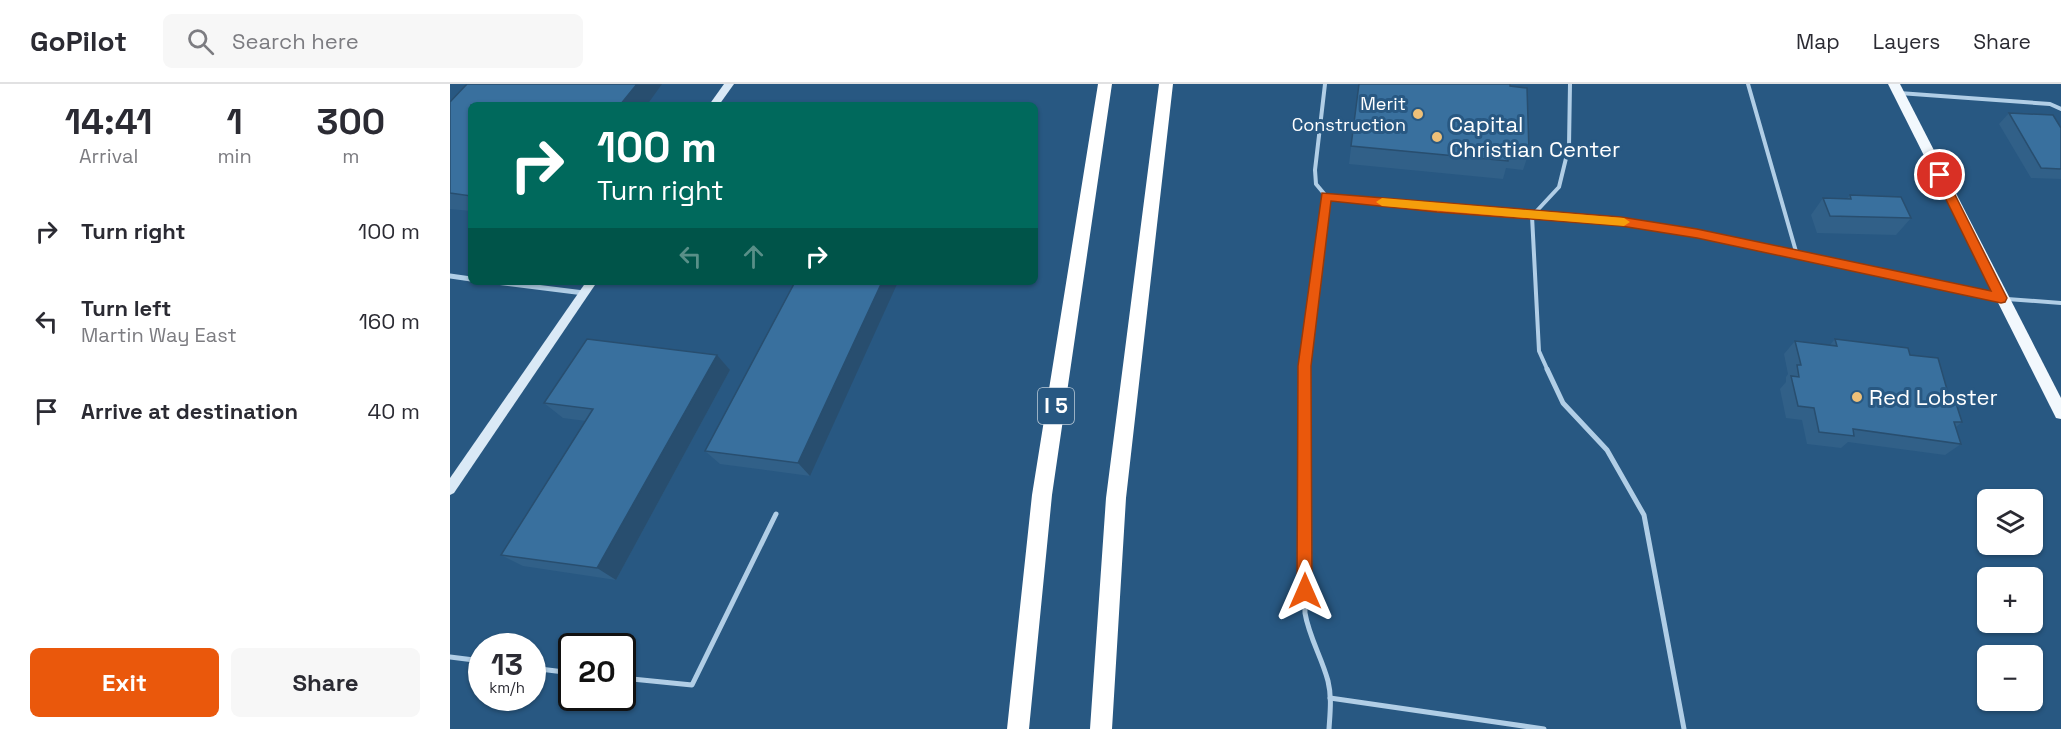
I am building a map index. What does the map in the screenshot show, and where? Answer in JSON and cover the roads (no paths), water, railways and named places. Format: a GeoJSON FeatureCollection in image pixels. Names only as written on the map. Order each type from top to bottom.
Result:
{"type":"FeatureCollection","features":[{"type":"Feature","properties":{"kind":"highway","name":"I 5"},"geometry":{"type":"LineString","coordinates":[[1018,729],[1042,495],[1105,84]]}},
{"type":"Feature","properties":{"kind":"highway"},"geometry":{"type":"LineString","coordinates":[[1101,729],[1116,498],[1166,84]]}},
{"type":"Feature","properties":{"kind":"main road"},"geometry":{"type":"LineString","coordinates":[[1897,89],[2061,413]]}},
{"type":"Feature","properties":{"kind":"street"},"geometry":{"type":"LineString","coordinates":[[716,102],[729,84]]}},
{"type":"Feature","properties":{"kind":"street"},"geometry":{"type":"LineString","coordinates":[[450,276],[468,279]]}},
{"type":"Feature","properties":{"kind":"street"},"geometry":{"type":"LineString","coordinates":[[520,285],[584,293]]}},
{"type":"Feature","properties":{"kind":"street"},"geometry":{"type":"LineString","coordinates":[[450,489],[590,285]]}},
{"type":"Feature","properties":{"kind":"lane"},"geometry":{"type":"LineString","coordinates":[[1325,84],[1315,170],[1316,184],[1326,196],[1532,216],[1621,222],[1697,233],[2001,298],[2061,303]]}},
{"type":"Feature","properties":{"kind":"lane"},"geometry":{"type":"LineString","coordinates":[[1570,84],[1569,146],[1559,187],[1532,216],[1539,351],[1563,403],[1607,450],[1644,515],[1684,729]]}},
{"type":"Feature","properties":{"kind":"lane"},"geometry":{"type":"LineString","coordinates":[[1748,84],[1797,255]]}},
{"type":"Feature","properties":{"kind":"lane"},"geometry":{"type":"LineString","coordinates":[[1897,89],[2050,104],[2061,109]]}},
{"type":"Feature","properties":{"kind":"lane"},"geometry":{"type":"LineString","coordinates":[[1326,196],[1304,366],[1305,613],[1307,630],[1328,680],[1329,729]]}},
{"type":"Feature","properties":{"kind":"lane"},"geometry":{"type":"LineString","coordinates":[[636,680],[692,686],[776,514]]}},
{"type":"Feature","properties":{"kind":"lane"},"geometry":{"type":"LineString","coordinates":[[450,657],[468,659]]}},
{"type":"Feature","properties":{"kind":"lane"},"geometry":{"type":"LineString","coordinates":[[1330,698],[1544,729]]}},
{"type":"Feature","properties":{"kind":"place","name":"Merit Construction"},"geometry":{"type":"Point","coordinates":[1418,114]}},
{"type":"Feature","properties":{"kind":"place","name":"Capital Christian Center"},"geometry":{"type":"Point","coordinates":[1437,137]}},
{"type":"Feature","properties":{"kind":"place","name":"Red Lobster"},"geometry":{"type":"Point","coordinates":[1857,397]}}]}
